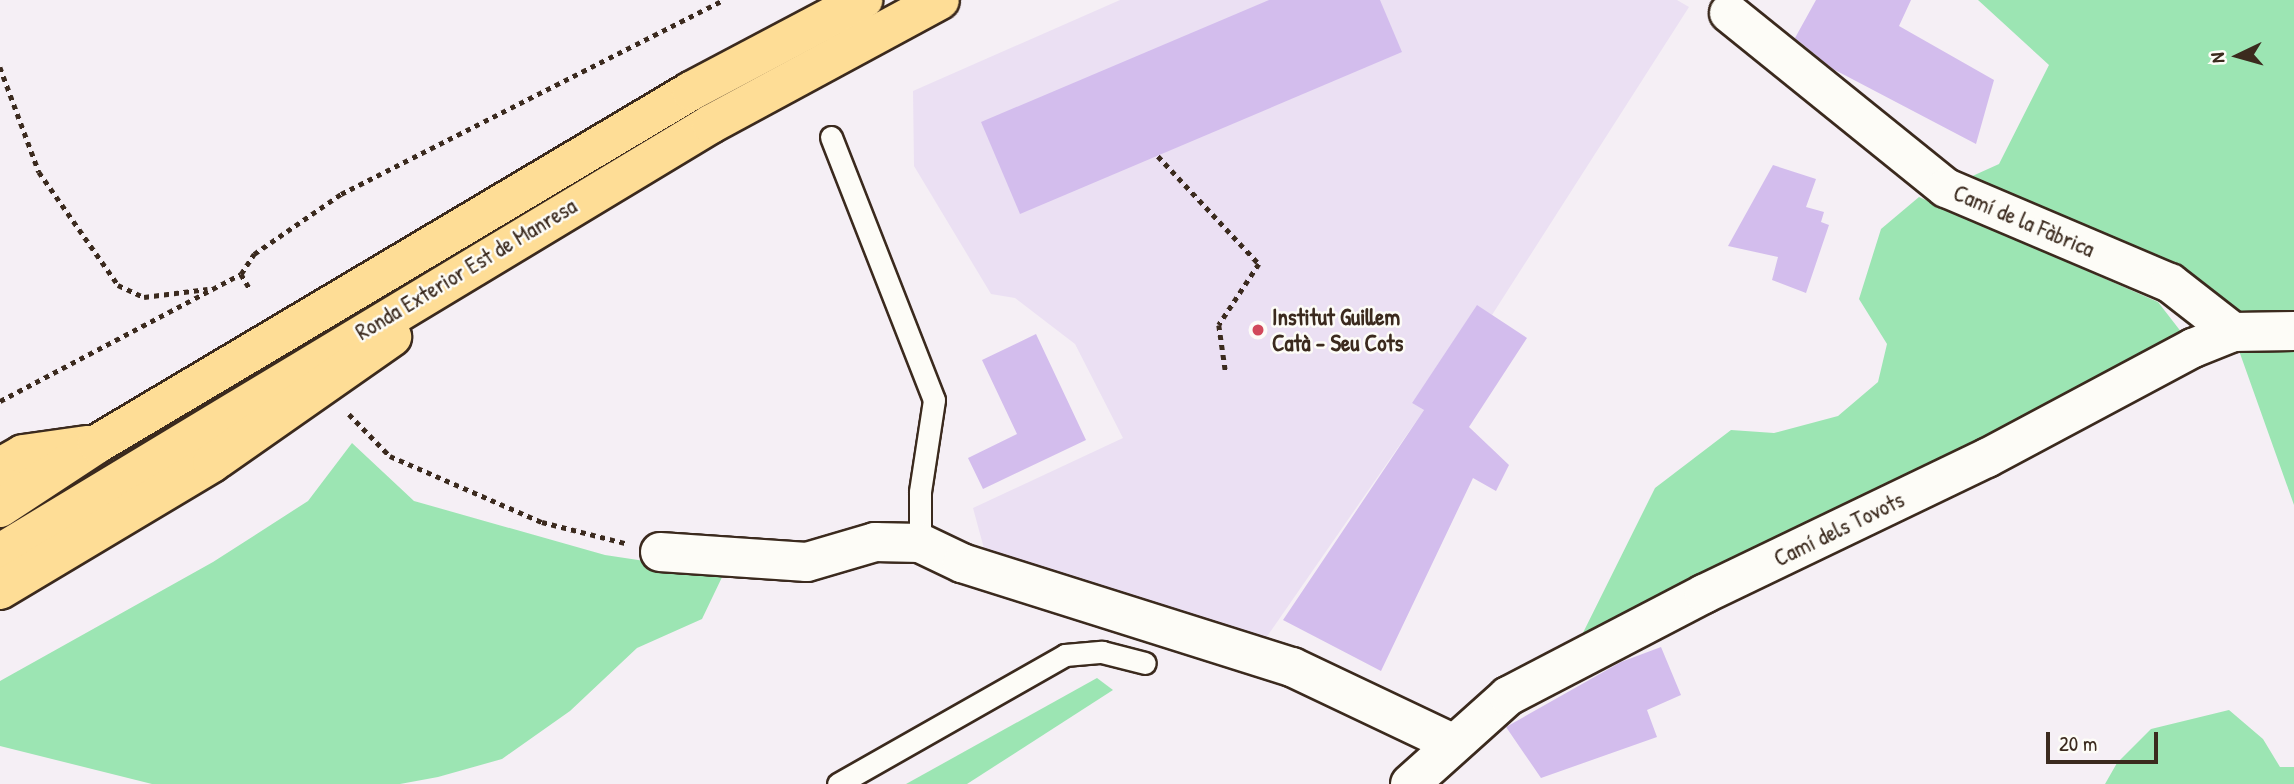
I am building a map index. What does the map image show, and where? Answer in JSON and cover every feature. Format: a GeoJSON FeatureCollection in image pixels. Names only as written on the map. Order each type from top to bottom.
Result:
{"type":"FeatureCollection","features":[{"type":"Feature","properties":{"kind":"highway","name":"Ronda Exterior Est de Manresa"},"geometry":{"type":"LineString","coordinates":[[0,508],[97,444],[691,91],[863,0]]}},
{"type":"Feature","properties":{"kind":"highway","name":"Ronda Exterior Est de Manresa"},"geometry":{"type":"LineString","coordinates":[[0,553],[490,254],[711,124],[940,0]]}},
{"type":"Feature","properties":{"kind":"highway"},"geometry":{"type":"LineString","coordinates":[[0,590],[212,463],[362,363],[490,254]]}},
{"type":"Feature","properties":{"kind":"highway"},"geometry":{"type":"LineString","coordinates":[[0,467],[23,454],[97,444]]}},
{"type":"Feature","properties":{"kind":"street","name":"Camí de la Fàbrica"},"geometry":{"type":"LineString","coordinates":[[1729,13],[1946,188],[2170,284],[2232,331]]}},
{"type":"Feature","properties":{"kind":"street","name":"Camí dels Tovots"},"geometry":{"type":"LineString","coordinates":[[1410,784],[1508,696],[1567,664],[2232,331],[2294,331]]}},
{"type":"Feature","properties":{"kind":"street"},"geometry":{"type":"LineString","coordinates":[[660,552],[807,562],[875,542],[920,543],[962,563],[1292,667],[1454,744]]}},
{"type":"Feature","properties":{"kind":"lane"},"geometry":{"type":"LineString","coordinates":[[831,137],[934,400],[920,492],[920,543]]}},
{"type":"Feature","properties":{"kind":"lane"},"geometry":{"type":"LineString","coordinates":[[838,784],[1065,655],[1102,652],[1145,663]]}},
{"type":"Feature","properties":{"kind":"path"},"geometry":{"type":"LineString","coordinates":[[0,401],[242,274],[254,254],[341,194],[723,0]]}},
{"type":"Feature","properties":{"kind":"path"},"geometry":{"type":"LineString","coordinates":[[0,67],[39,172],[118,285],[144,297],[211,288]]}},
{"type":"Feature","properties":{"kind":"path"},"geometry":{"type":"LineString","coordinates":[[1158,156],[1259,264],[1219,325],[1226,374]]}},
{"type":"Feature","properties":{"kind":"path"},"geometry":{"type":"LineString","coordinates":[[242,274],[250,289]]}},
{"type":"Feature","properties":{"kind":"path"},"geometry":{"type":"LineString","coordinates":[[342,408],[390,456],[542,522],[660,552]]}},
{"type":"Feature","properties":{"kind":"shaded area","name":"Institut Guillem Catà - Seu Cots"},"geometry":{"type":"Polygon","coordinates":[[[1120,0],[1677,0],[1689,7],[1492,315],[1477,306],[1412,403],[1424,410],[1259,648],[986,556],[973,508],[1123,438],[1075,344],[1015,298],[991,294],[914,166],[913,91],[1120,0]]]}},
{"type":"Feature","properties":{"kind":"green space"},"geometry":{"type":"Polygon","coordinates":[[[1978,0],[2294,0],[2294,505],[2232,331],[1946,188],[1999,164],[2049,65],[1978,0]]]}},
{"type":"Feature","properties":{"kind":"green space"},"geometry":{"type":"Polygon","coordinates":[[[1919,197],[2158,302],[2182,333],[1567,665],[1655,488],[1731,430],[1774,433],[1838,416],[1878,382],[1887,344],[1859,299],[1881,229],[1919,197]]]}},
{"type":"Feature","properties":{"kind":"green space"},"geometry":{"type":"Polygon","coordinates":[[[352,443],[414,501],[605,555],[724,573],[702,619],[637,648],[570,711],[502,759],[438,777],[400,784],[152,784],[0,746],[0,681],[213,562],[308,501],[352,443]]]}},
{"type":"Feature","properties":{"kind":"green space"},"geometry":{"type":"Polygon","coordinates":[[[1097,678],[1113,690],[967,784],[906,784],[1097,678]]]}},
{"type":"Feature","properties":{"kind":"green space"},"geometry":{"type":"Polygon","coordinates":[[[2229,710],[2263,739],[2280,767],[2294,767],[2294,784],[2105,784],[2117,763],[2151,729],[2229,710]]]}},
{"type":"Feature","properties":{"kind":"building"},"geometry":{"type":"Polygon","coordinates":[[[1269,0],[1380,0],[1402,52],[1020,214],[981,122],[1269,0]]]}},
{"type":"Feature","properties":{"kind":"building"},"geometry":{"type":"Polygon","coordinates":[[[1816,0],[1911,0],[1899,26],[1994,80],[1976,144],[1833,69],[1795,38],[1816,0]]]}},
{"type":"Feature","properties":{"kind":"building"},"geometry":{"type":"Polygon","coordinates":[[[1773,165],[1816,179],[1806,207],[1824,212],[1821,222],[1829,225],[1806,293],[1772,280],[1778,257],[1728,246],[1773,165]]]}},
{"type":"Feature","properties":{"kind":"building"},"geometry":{"type":"Polygon","coordinates":[[[1477,305],[1527,338],[1469,427],[1509,465],[1496,491],[1473,478],[1381,671],[1283,620],[1424,410],[1412,403],[1477,305]]]}},
{"type":"Feature","properties":{"kind":"building"},"geometry":{"type":"Polygon","coordinates":[[[1036,334],[1086,440],[983,489],[968,458],[1017,434],[982,360],[1036,334]]]}},
{"type":"Feature","properties":{"kind":"building"},"geometry":{"type":"Polygon","coordinates":[[[1661,647],[1681,695],[1647,710],[1657,737],[1541,778],[1506,727],[1621,662],[1661,647]]]}},
{"type":"Feature","properties":{"kind":"place","name":"Institut Guillem Catà - Seu Cots"},"geometry":{"type":"Point","coordinates":[1258,330]}}]}
